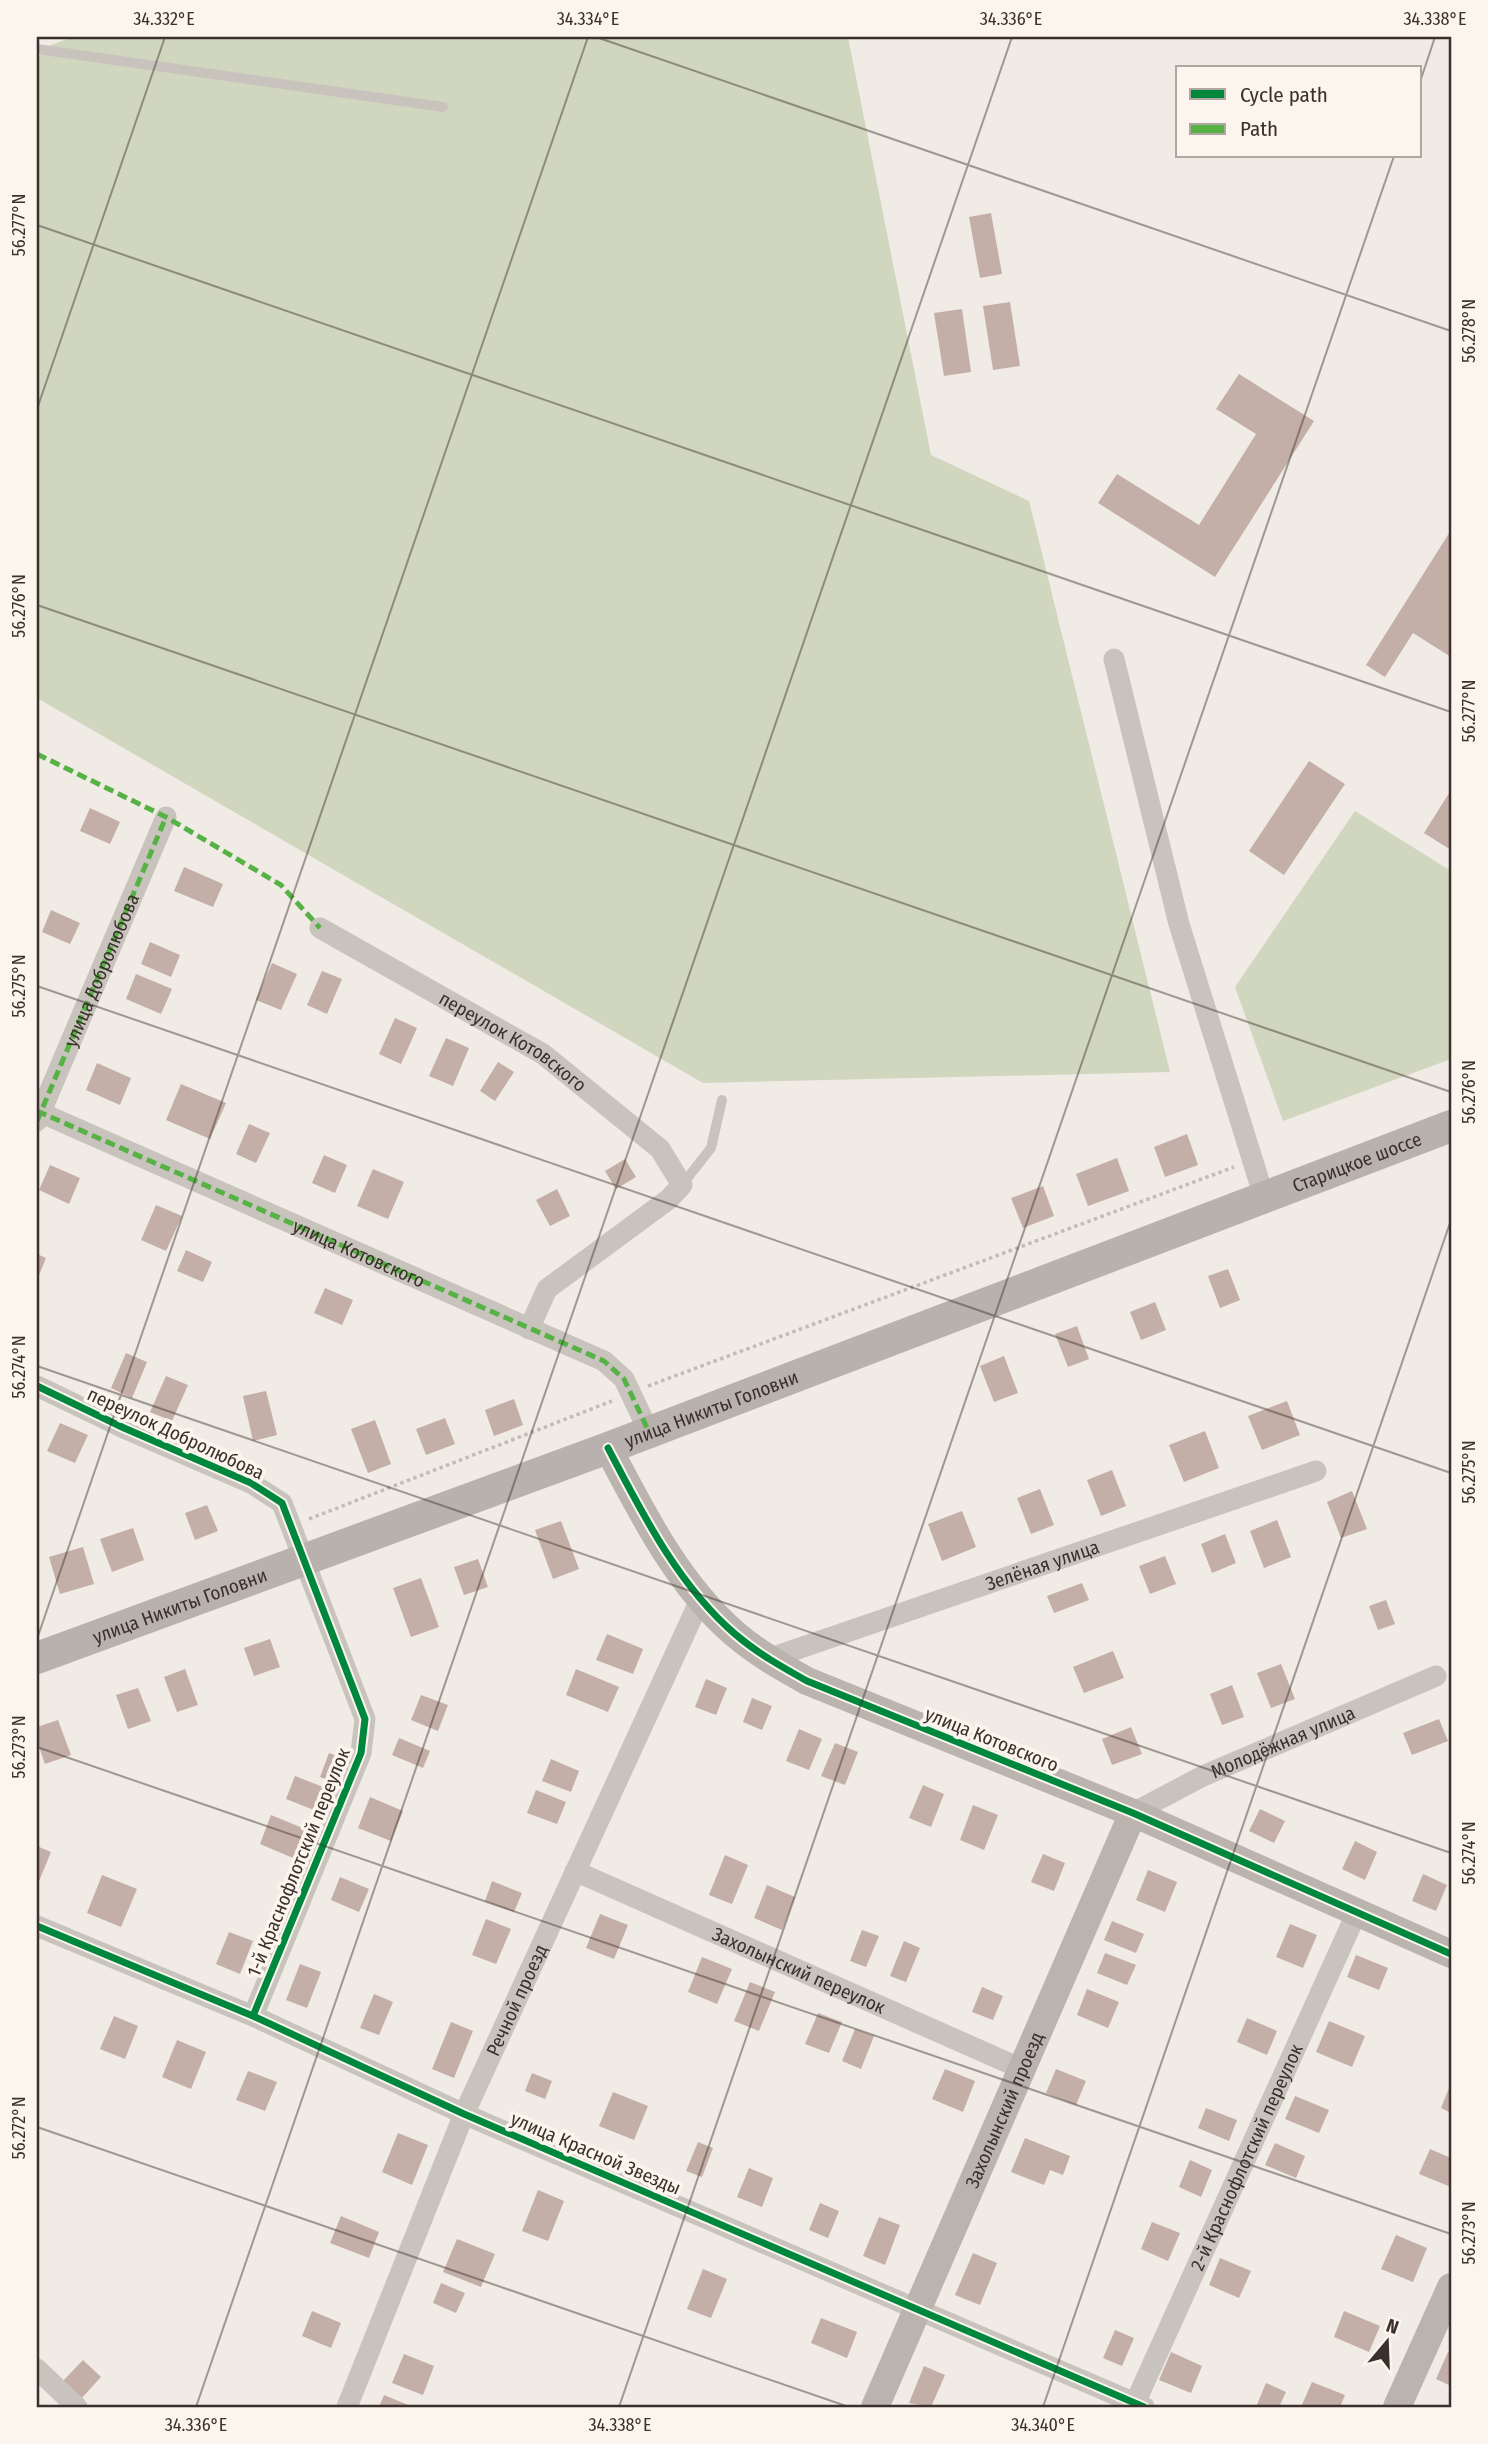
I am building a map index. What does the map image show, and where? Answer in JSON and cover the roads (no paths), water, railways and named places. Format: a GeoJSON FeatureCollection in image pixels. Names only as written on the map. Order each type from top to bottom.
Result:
{"type":"FeatureCollection","features":[{"type":"Feature","properties":{"kind":"main road","name":"Старицкое шоссе"},"geometry":{"type":"LineString","coordinates":[[1264,1197],[1451,1126]]}},
{"type":"Feature","properties":{"kind":"main road","name":"улица Никиты Головни"},"geometry":{"type":"LineString","coordinates":[[37,1658],[608,1448],[1264,1197]]}},
{"type":"Feature","properties":{"kind":"street"},"geometry":{"type":"LineString","coordinates":[[1114,659],[1179,924],[1264,1197]]}},
{"type":"Feature","properties":{"kind":"street","name":"улица Добролюбова"},"geometry":{"type":"LineString","coordinates":[[38,1115],[166,817]]}},
{"type":"Feature","properties":{"kind":"street","name":"переулок Котовского"},"geometry":{"type":"LineString","coordinates":[[320,928],[543,1054],[660,1149],[682,1185]]}},
{"type":"Feature","properties":{"kind":"street","name":"улица Котовского"},"geometry":{"type":"LineString","coordinates":[[38,1115],[604,1362],[624,1379],[649,1432]]}},
{"type":"Feature","properties":{"kind":"street"},"geometry":{"type":"LineString","coordinates":[[529,1329],[547,1289],[669,1199],[682,1185]]}},
{"type":"Feature","properties":{"kind":"street","name":"переулок Добролюбова"},"geometry":{"type":"LineString","coordinates":[[37,1386],[124,1429],[251,1483],[282,1503],[304,1561]]}},
{"type":"Feature","properties":{"kind":"street","name":"улица Котовского"},"geometry":{"type":"LineString","coordinates":[[608,1448],[646,1521],[701,1598],[734,1633],[768,1659],[807,1681],[1133,1813],[1451,1954]]}},
{"type":"Feature","properties":{"kind":"street","name":"Зелёная улица"},"geometry":{"type":"LineString","coordinates":[[768,1659],[1316,1471]]}},
{"type":"Feature","properties":{"kind":"street","name":"1-й Краснофлотский переулок"},"geometry":{"type":"LineString","coordinates":[[253,2016],[361,1753],[365,1719],[304,1561]]}},
{"type":"Feature","properties":{"kind":"street","name":"Речной проезд"},"geometry":{"type":"LineString","coordinates":[[347,2407],[464,2114],[701,1598]]}},
{"type":"Feature","properties":{"kind":"street","name":"Молодёжная улица"},"geometry":{"type":"LineString","coordinates":[[1133,1813],[1203,1776],[1436,1676]]}},
{"type":"Feature","properties":{"kind":"street","name":"Захолынский проезд"},"geometry":{"type":"LineString","coordinates":[[875,2407],[1133,1813]]}},
{"type":"Feature","properties":{"kind":"street","name":"Захолынский переулок"},"geometry":{"type":"LineString","coordinates":[[576,1871],[1022,2069]]}},
{"type":"Feature","properties":{"kind":"street","name":"2-й Краснофлотский переулок"},"geometry":{"type":"LineString","coordinates":[[1139,2405],[1357,1912]]}},
{"type":"Feature","properties":{"kind":"street","name":"улица Красной Звезды"},"geometry":{"type":"LineString","coordinates":[[37,1927],[253,2016],[464,2114],[1139,2405]]}},
{"type":"Feature","properties":{"kind":"street"},"geometry":{"type":"LineString","coordinates":[[1397,2407],[1451,2287]]}},
{"type":"Feature","properties":{"kind":"street"},"geometry":{"type":"LineString","coordinates":[[37,2369],[77,2407]]}},
{"type":"Feature","properties":{"kind":"lane"},"geometry":{"type":"LineString","coordinates":[[37,50],[443,107]]}},
{"type":"Feature","properties":{"kind":"lane"},"geometry":{"type":"LineString","coordinates":[[682,1185],[711,1148],[722,1100]]}}]}
